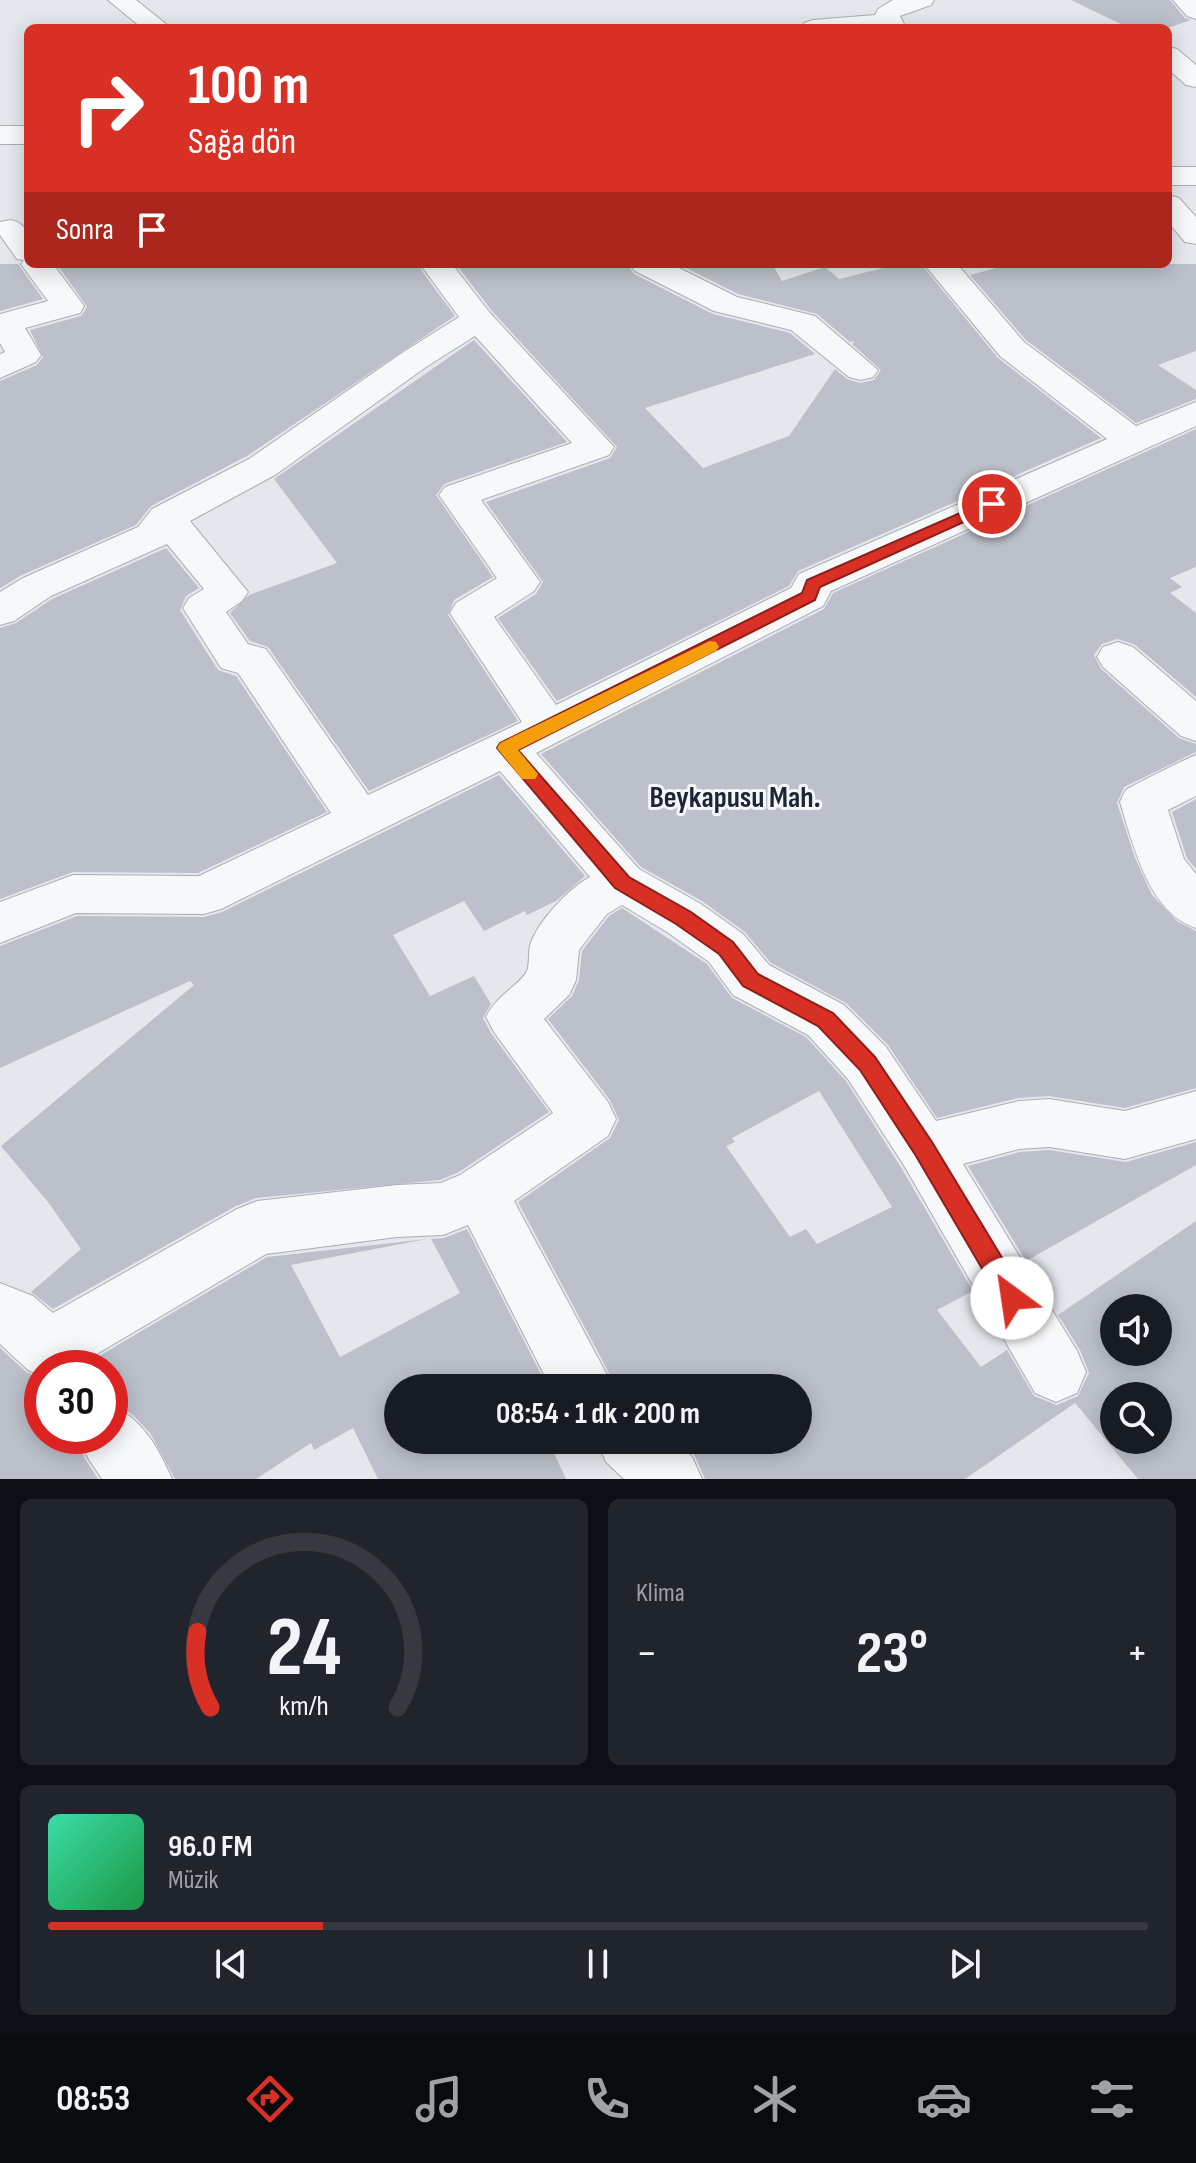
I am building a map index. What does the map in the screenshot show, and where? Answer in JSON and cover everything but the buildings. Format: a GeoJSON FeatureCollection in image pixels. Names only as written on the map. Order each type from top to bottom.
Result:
{"type":"FeatureCollection","features":[{"type":"Feature","properties":{"kind":"street"},"geometry":{"type":"LineString","coordinates":[[120,0],[153,24]]}},
{"type":"Feature","properties":{"kind":"street"},"geometry":{"type":"LineString","coordinates":[[891,24],[887,14],[896,7],[922,0]]}},
{"type":"Feature","properties":{"kind":"street"},"geometry":{"type":"LineString","coordinates":[[1185,0],[1196,11]]}},
{"type":"Feature","properties":{"kind":"street"},"geometry":{"type":"LineString","coordinates":[[1172,45],[1196,29]]}},
{"type":"Feature","properties":{"kind":"street"},"geometry":{"type":"LineString","coordinates":[[1172,58],[1196,79]]}},
{"type":"Feature","properties":{"kind":"street"},"geometry":{"type":"LineString","coordinates":[[0,135],[24,135]]}},
{"type":"Feature","properties":{"kind":"street"},"geometry":{"type":"LineString","coordinates":[[1172,176],[1196,176]]}},
{"type":"Feature","properties":{"kind":"street"},"geometry":{"type":"LineString","coordinates":[[1172,208],[1196,235]]}},
{"type":"Feature","properties":{"kind":"street"},"geometry":{"type":"LineString","coordinates":[[0,368],[24,355],[5,323],[68,306],[40,268]]}},
{"type":"Feature","properties":{"kind":"street"},"geometry":{"type":"LineString","coordinates":[[439,268],[478,320],[596,447],[458,495],[520,582],[470,613],[549,728]]}},
{"type":"Feature","properties":{"kind":"street"},"geometry":{"type":"LineString","coordinates":[[654,268],[726,304],[803,323],[861,370]]}},
{"type":"Feature","properties":{"kind":"street"},"geometry":{"type":"LineString","coordinates":[[943,268],[1012,349],[1134,442]]}},
{"type":"Feature","properties":{"kind":"street"},"geometry":{"type":"LineString","coordinates":[[0,611],[37,587],[152,536],[166,518],[262,467],[414,360],[478,320]]}},
{"type":"Feature","properties":{"kind":"street"},"geometry":{"type":"LineString","coordinates":[[0,923],[73,894],[204,895],[549,728],[809,596],[813,583],[825,577],[1196,413]]}},
{"type":"Feature","properties":{"kind":"street"},"geometry":{"type":"LineString","coordinates":[[166,518],[228,592],[203,608],[236,658],[251,659],[359,819]]}},
{"type":"Feature","properties":{"kind":"street"},"geometry":{"type":"LineString","coordinates":[[1118,657],[1196,725]]}},
{"type":"Feature","properties":{"kind":"street"},"geometry":{"type":"LineString","coordinates":[[506,748],[622,882],[684,918],[726,948],[751,980],[826,1020],[867,1063],[924,1149],[1056,1372]]}},
{"type":"Feature","properties":{"kind":"street"},"geometry":{"type":"LineString","coordinates":[[1190,784],[1143,802],[1163,866],[1196,909]]}},
{"type":"Feature","properties":{"kind":"street"},"geometry":{"type":"LineString","coordinates":[[69,1350],[257,1228],[397,1211],[443,1209],[480,1193],[589,1119],[512,1017],[551,980],[555,945],[590,900],[622,882]]}},
{"type":"Feature","properties":{"kind":"street"},"geometry":{"type":"LineString","coordinates":[[924,1149],[1019,1125],[1049,1123],[1125,1135],[1196,1115]]}},
{"type":"Feature","properties":{"kind":"street"},"geometry":{"type":"LineString","coordinates":[[480,1193],[577,1374]]}},
{"type":"Feature","properties":{"kind":"street"},"geometry":{"type":"LineString","coordinates":[[0,1312],[12,1316],[46,1350]]}},
{"type":"Feature","properties":{"kind":"street"},"geometry":{"type":"LineString","coordinates":[[123,1454],[140,1479]]}},
{"type":"Feature","properties":{"kind":"street"},"geometry":{"type":"LineString","coordinates":[[643,1454],[670,1479]]}},
{"type":"Feature","properties":{"kind":"slow traffic"},"geometry":{"type":"LineString","coordinates":[[529,774],[506,748],[710,647]]}},
{"type":"Feature","properties":{"kind":"district","name":"Beykapusu Mah."},"geometry":{"type":"Point","coordinates":[735,797]}},
{"type":"Feature","properties":{"kind":"route"},"geometry":{"type":"LineString","coordinates":[[992,504],[813,583],[809,596],[506,748],[622,882],[684,918],[726,948],[751,980],[826,1020],[867,1063],[924,1149],[1012,1298]]}}]}
